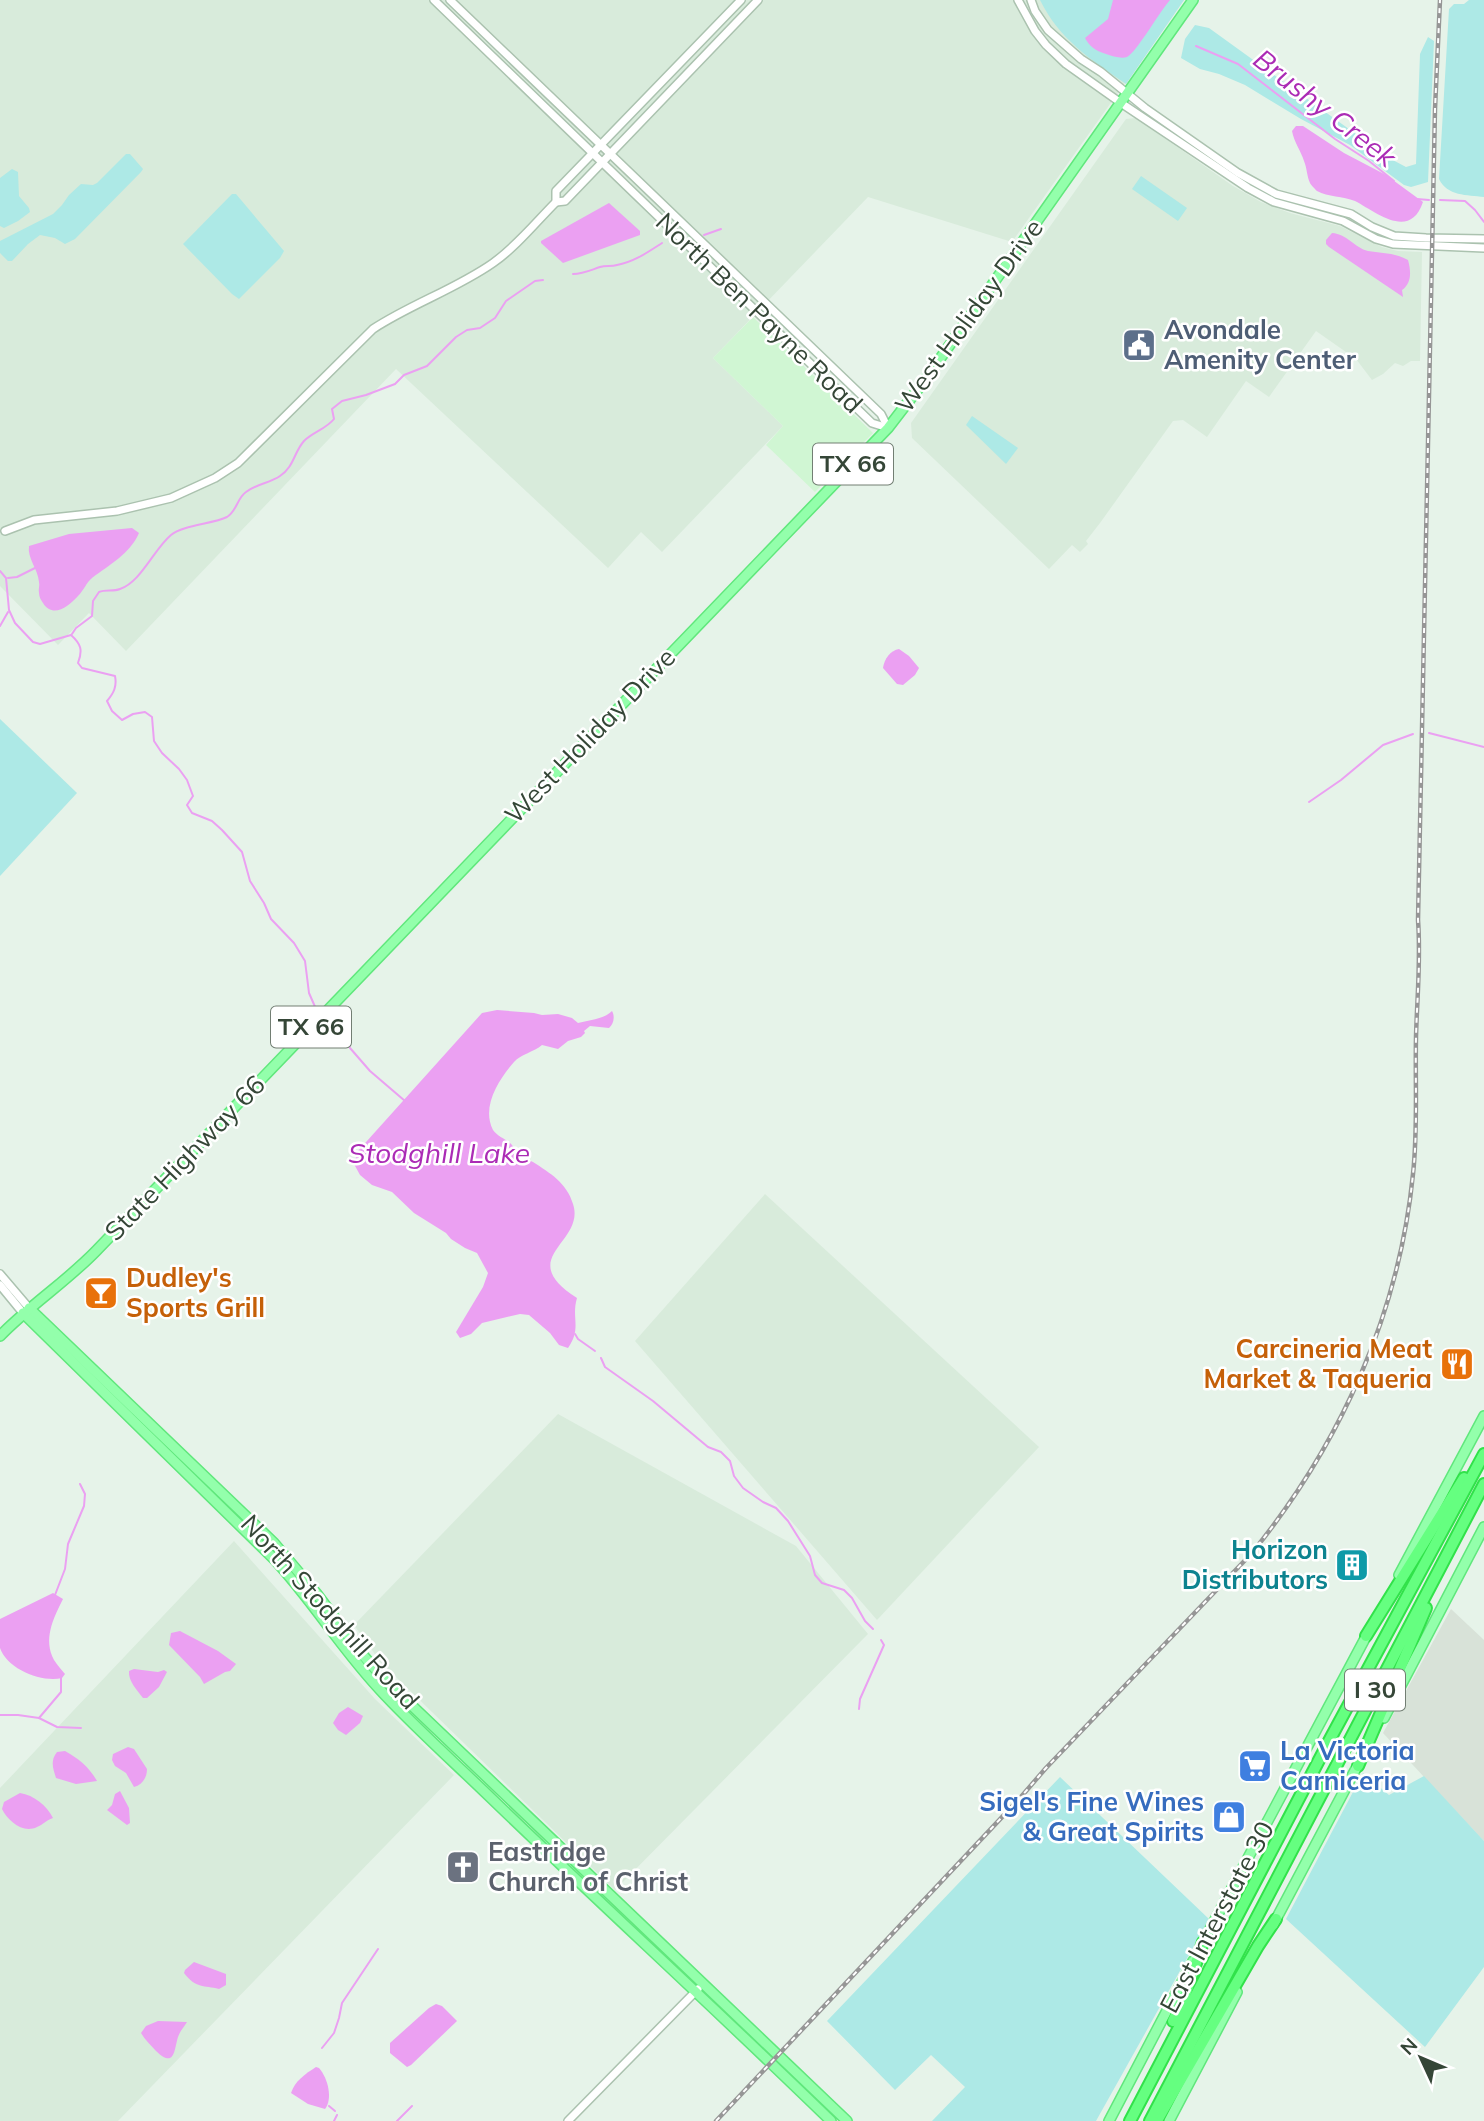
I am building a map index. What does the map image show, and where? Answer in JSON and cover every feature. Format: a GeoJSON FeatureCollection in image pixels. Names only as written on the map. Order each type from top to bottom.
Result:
{"type":"FeatureCollection","features":[{"type":"Feature","properties":{"kind":"highway"},"geometry":{"type":"LineString","coordinates":[[1366,1636],[1476,1459],[1484,1452]]}},
{"type":"Feature","properties":{"kind":"highway","name":"I 30"},"geometry":{"type":"LineString","coordinates":[[1127,2121],[1484,1452]]}},
{"type":"Feature","properties":{"kind":"highway","name":"I 30"},"geometry":{"type":"LineString","coordinates":[[1150,2121],[1484,1484]]}},
{"type":"Feature","properties":{"kind":"highway"},"geometry":{"type":"LineString","coordinates":[[1358,1766],[1467,1516]]}},
{"type":"Feature","properties":{"kind":"highway"},"geometry":{"type":"LineString","coordinates":[[1157,2121],[1276,1919]]}},
{"type":"Feature","properties":{"kind":"highway"},"geometry":{"type":"LineString","coordinates":[[1127,2121],[1185,1996],[1203,1942]]}},
{"type":"Feature","properties":{"kind":"main road","name":"West Holiday Drive"},"geometry":{"type":"LineString","coordinates":[[452,879],[888,428],[925,380],[1193,0]]}},
{"type":"Feature","properties":{"kind":"main road","name":"State Highway 66"},"geometry":{"type":"LineString","coordinates":[[26,1311],[83,1265],[452,879]]}},
{"type":"Feature","properties":{"kind":"main road","name":"TX 66"},"geometry":{"type":"LineString","coordinates":[[0,1336],[26,1311]]}},
{"type":"Feature","properties":{"kind":"main road","name":"North Stodghill Road"},"geometry":{"type":"LineString","coordinates":[[26,1311],[274,1543],[384,1679],[847,2121]]}},
{"type":"Feature","properties":{"kind":"main road","name":"North Stodghill Road"},"geometry":{"type":"LineString","coordinates":[[26,1311],[293,1579],[353,1660],[386,1697],[831,2121]]}},
{"type":"Feature","properties":{"kind":"main road","name":"East Interstate 30"},"geometry":{"type":"LineString","coordinates":[[1109,2121],[1484,1416]]}},
{"type":"Feature","properties":{"kind":"main road","name":"East Interstate 30"},"geometry":{"type":"LineString","coordinates":[[1169,2121],[1484,1527]]}},
{"type":"Feature","properties":{"kind":"street","name":"North Ben Payne Road"},"geometry":{"type":"LineString","coordinates":[[434,0],[872,423],[888,428]]}},
{"type":"Feature","properties":{"kind":"street","name":"North Ben Payne Road"},"geometry":{"type":"LineString","coordinates":[[450,0],[881,414],[888,428]]}},
{"type":"Feature","properties":{"kind":"street"},"geometry":{"type":"LineString","coordinates":[[556,202],[556,191],[741,0]]}},
{"type":"Feature","properties":{"kind":"street"},"geometry":{"type":"LineString","coordinates":[[5,531],[34,520],[145,506],[215,478],[238,463],[373,329],[389,318],[475,275],[520,239],[556,202],[565,201],[758,0]]}},
{"type":"Feature","properties":{"kind":"street"},"geometry":{"type":"LineString","coordinates":[[1018,0],[1027,20],[1046,45],[1080,74],[1248,188],[1274,202],[1342,221],[1376,239],[1393,244],[1484,248]]}},
{"type":"Feature","properties":{"kind":"street"},"geometry":{"type":"LineString","coordinates":[[1031,0],[1035,11],[1054,36],[1127,94],[1238,173],[1276,194],[1351,215],[1394,236],[1484,239]]}},
{"type":"Feature","properties":{"kind":"street"},"geometry":{"type":"LineString","coordinates":[[831,384],[840,374]]}},
{"type":"Feature","properties":{"kind":"street","name":"North Stodghill Road"},"geometry":{"type":"LineString","coordinates":[[0,1274],[26,1311]]}},
{"type":"Feature","properties":{"kind":"street","name":"North Stodghill Road"},"geometry":{"type":"LineString","coordinates":[[0,1285],[26,1311]]}},
{"type":"Feature","properties":{"kind":"street"},"geometry":{"type":"LineString","coordinates":[[568,2121],[704,1983]]}},
{"type":"Feature","properties":{"kind":"shaded area"},"geometry":{"type":"Polygon","coordinates":[[[0,0],[1184,0],[1012,242],[868,197],[713,358],[783,426],[662,552],[641,532],[608,568],[396,369],[126,651],[89,613],[58,645],[0,586],[0,0]]]}},
{"type":"Feature","properties":{"kind":"shaded area"},"geometry":{"type":"Polygon","coordinates":[[[1040,0],[1184,0],[1126,84],[1088,57],[1066,37],[1040,0]]]}},
{"type":"Feature","properties":{"kind":"shaded area"},"geometry":{"type":"Polygon","coordinates":[[[1469,0],[1484,0],[1484,197],[1452,192],[1439,179],[1449,9],[1454,4],[1464,4],[1469,0]]]}},
{"type":"Feature","properties":{"kind":"shaded area"},"geometry":{"type":"Polygon","coordinates":[[[1195,25],[1209,28],[1389,158],[1406,167],[1416,164],[1420,54],[1428,37],[1434,41],[1428,182],[1411,187],[1404,185],[1350,145],[1245,85],[1200,69],[1181,58],[1185,39],[1195,25]]]}},
{"type":"Feature","properties":{"kind":"shaded area"},"geometry":{"type":"Polygon","coordinates":[[[1136,118],[1233,186],[1261,202],[1340,226],[1382,247],[1422,252],[1420,361],[1411,361],[1403,366],[1395,363],[1372,380],[1356,359],[1316,331],[1269,397],[1246,381],[1207,437],[1183,420],[1173,421],[1086,541],[1088,544],[1080,552],[1072,545],[1049,569],[912,438],[911,423],[1126,119],[1136,118]]]}},
{"type":"Feature","properties":{"kind":"shaded area"},"geometry":{"type":"Polygon","coordinates":[[[126,154],[130,154],[143,169],[75,239],[65,244],[55,238],[40,235],[12,261],[8,261],[0,253],[0,241],[53,214],[81,184],[97,183],[126,154]]]}},
{"type":"Feature","properties":{"kind":"shaded area"},"geometry":{"type":"Polygon","coordinates":[[[12,169],[18,172],[19,196],[30,212],[4,228],[0,226],[0,178],[12,169]]]}},
{"type":"Feature","properties":{"kind":"shaded area"},"geometry":{"type":"Polygon","coordinates":[[[1141,176],[1187,208],[1178,221],[1132,189],[1141,176]]]}},
{"type":"Feature","properties":{"kind":"shaded area"},"geometry":{"type":"Polygon","coordinates":[[[232,194],[236,194],[284,251],[239,299],[183,244],[232,194]]]}},
{"type":"Feature","properties":{"kind":"shaded area"},"geometry":{"type":"Polygon","coordinates":[[[753,317],[873,433],[815,492],[766,445],[783,426],[713,358],[753,317]]]}},
{"type":"Feature","properties":{"kind":"shaded area"},"geometry":{"type":"Polygon","coordinates":[[[972,416],[1018,448],[1006,464],[966,425],[972,416]]]}},
{"type":"Feature","properties":{"kind":"shaded area"},"geometry":{"type":"Polygon","coordinates":[[[0,719],[77,793],[0,876],[0,719]]]}},
{"type":"Feature","properties":{"kind":"shaded area"},"geometry":{"type":"Polygon","coordinates":[[[765,1194],[1039,1447],[877,1620],[635,1341],[765,1194]]]}},
{"type":"Feature","properties":{"kind":"shaded area"},"geometry":{"type":"Polygon","coordinates":[[[558,1414],[796,1546],[868,1634],[615,1890],[379,1660],[354,1625],[558,1414]]]}},
{"type":"Feature","properties":{"kind":"shaded area"},"geometry":{"type":"Polygon","coordinates":[[[234,1541],[375,1699],[454,1775],[118,2121],[0,2121],[0,1788],[234,1541]]]}},
{"type":"Feature","properties":{"kind":"shaded area"},"geometry":{"type":"Polygon","coordinates":[[[1451,1609],[1484,1640],[1484,1841],[1383,1733],[1451,1609]]]}},
{"type":"Feature","properties":{"kind":"shaded area"},"geometry":{"type":"Polygon","coordinates":[[[1363,1773],[1389,1795],[1424,1776],[1484,1841],[1484,1967],[1425,2047],[1286,1919],[1363,1773]]]}},
{"type":"Feature","properties":{"kind":"shaded area"},"geometry":{"type":"Polygon","coordinates":[[[1060,1777],[1209,1919],[1096,2121],[932,2121],[965,2087],[931,2055],[895,2090],[827,2021],[1060,1777]]]}},
{"type":"Feature","properties":{"kind":"water"},"geometry":{"type":"Polygon","coordinates":[[[1113,0],[1170,0],[1136,48],[1122,58],[1099,52],[1085,38],[1108,19],[1113,0]]]}},
{"type":"Feature","properties":{"kind":"water"},"geometry":{"type":"Polygon","coordinates":[[[1296,126],[1303,126],[1344,153],[1386,175],[1423,202],[1417,214],[1410,220],[1392,220],[1355,201],[1317,191],[1310,183],[1293,135],[1292,131],[1296,126]]]}},
{"type":"Feature","properties":{"kind":"water"},"geometry":{"type":"Polygon","coordinates":[[[609,203],[640,231],[640,235],[563,263],[541,243],[541,241],[609,203]]]}},
{"type":"Feature","properties":{"kind":"water"},"geometry":{"type":"Polygon","coordinates":[[[1332,233],[1368,251],[1408,260],[1410,276],[1408,284],[1402,290],[1403,297],[1329,247],[1326,240],[1332,233]]]}},
{"type":"Feature","properties":{"kind":"water"},"geometry":{"type":"Polygon","coordinates":[[[132,528],[139,533],[125,553],[92,578],[66,607],[56,610],[47,608],[39,596],[38,577],[29,546],[69,534],[132,528]]]}},
{"type":"Feature","properties":{"kind":"water"},"geometry":{"type":"Polygon","coordinates":[[[899,649],[919,668],[903,685],[897,684],[883,668],[888,656],[899,649]]]}},
{"type":"Feature","properties":{"kind":"water","name":"Stodghill Lake"},"geometry":{"type":"Polygon","coordinates":[[[497,1010],[558,1014],[578,1023],[601,1018],[612,1011],[614,1015],[609,1028],[590,1026],[581,1037],[568,1041],[558,1049],[542,1045],[517,1059],[498,1085],[490,1103],[493,1130],[511,1144],[520,1157],[533,1162],[557,1179],[567,1190],[573,1204],[574,1218],[570,1229],[551,1261],[551,1272],[559,1284],[577,1298],[574,1335],[568,1348],[559,1345],[550,1333],[529,1315],[520,1314],[482,1323],[471,1334],[460,1338],[456,1332],[483,1287],[488,1273],[477,1253],[465,1248],[414,1213],[392,1192],[372,1185],[360,1175],[354,1164],[358,1151],[482,1013],[497,1010]]]}},
{"type":"Feature","properties":{"kind":"water"},"geometry":{"type":"Polygon","coordinates":[[[53,1593],[63,1599],[53,1622],[49,1644],[54,1660],[65,1674],[62,1678],[54,1679],[35,1676],[17,1668],[4,1656],[0,1648],[0,1619],[53,1593]]]}},
{"type":"Feature","properties":{"kind":"water"},"geometry":{"type":"Polygon","coordinates":[[[180,1631],[236,1664],[230,1671],[204,1684],[169,1645],[171,1633],[180,1631]]]}},
{"type":"Feature","properties":{"kind":"water"},"geometry":{"type":"Polygon","coordinates":[[[134,1669],[167,1672],[159,1687],[147,1698],[143,1698],[130,1678],[129,1671],[134,1669]]]}},
{"type":"Feature","properties":{"kind":"water"},"geometry":{"type":"Polygon","coordinates":[[[348,1707],[363,1716],[360,1723],[346,1735],[333,1723],[339,1713],[348,1707]]]}},
{"type":"Feature","properties":{"kind":"water"},"geometry":{"type":"Polygon","coordinates":[[[128,1747],[134,1749],[147,1769],[144,1781],[134,1787],[126,1773],[115,1766],[112,1760],[113,1754],[128,1747]]]}},
{"type":"Feature","properties":{"kind":"water"},"geometry":{"type":"Polygon","coordinates":[[[65,1751],[83,1764],[97,1781],[76,1784],[56,1778],[53,1758],[57,1752],[65,1751]]]}},
{"type":"Feature","properties":{"kind":"water"},"geometry":{"type":"Polygon","coordinates":[[[120,1791],[129,1808],[130,1823],[127,1825],[107,1810],[112,1805],[115,1794],[120,1791]]]}},
{"type":"Feature","properties":{"kind":"water"},"geometry":{"type":"Polygon","coordinates":[[[20,1793],[40,1802],[53,1818],[32,1829],[21,1828],[12,1822],[2,1809],[4,1802],[20,1793]]]}},
{"type":"Feature","properties":{"kind":"water"},"geometry":{"type":"Polygon","coordinates":[[[194,1962],[226,1974],[226,1985],[219,1989],[192,1982],[184,1973],[194,1962]]]}},
{"type":"Feature","properties":{"kind":"water"},"geometry":{"type":"Polygon","coordinates":[[[436,2004],[442,2006],[457,2021],[407,2067],[390,2053],[390,2043],[436,2004]]]}},
{"type":"Feature","properties":{"kind":"water"},"geometry":{"type":"Polygon","coordinates":[[[158,2021],[187,2022],[170,2058],[156,2051],[141,2033],[146,2026],[158,2021]]]}},
{"type":"Feature","properties":{"kind":"water"},"geometry":{"type":"Polygon","coordinates":[[[316,2067],[322,2072],[327,2083],[329,2100],[325,2109],[308,2104],[291,2093],[298,2081],[316,2067]]]}},
{"type":"Feature","properties":{"kind":"waterway","name":"Brushy Creek"},"geometry":{"type":"LineString","coordinates":[[1196,46],[1238,64],[1394,181]]}},
{"type":"Feature","properties":{"kind":"waterway","name":"Brushy Creek"},"geometry":{"type":"LineString","coordinates":[[1417,199],[1429,200]]}},
{"type":"Feature","properties":{"kind":"waterway","name":"Brushy Creek"},"geometry":{"type":"LineString","coordinates":[[1440,200],[1465,201],[1484,222]]}},
{"type":"Feature","properties":{"kind":"waterway"},"geometry":{"type":"LineString","coordinates":[[704,235],[721,229]]}},
{"type":"Feature","properties":{"kind":"waterway"},"geometry":{"type":"LineString","coordinates":[[573,274],[629,262],[662,243]]}},
{"type":"Feature","properties":{"kind":"waterway"},"geometry":{"type":"LineString","coordinates":[[72,634],[92,616],[93,601],[99,592],[117,590],[128,585],[171,535],[227,517],[246,492],[285,472],[304,441],[334,419],[332,409],[342,401],[395,384],[404,375],[427,366],[456,337],[467,330],[480,328],[495,318],[506,301],[535,281],[543,280]]}},
{"type":"Feature","properties":{"kind":"waterway"},"geometry":{"type":"LineString","coordinates":[[8,578],[17,577],[35,568]]}},
{"type":"Feature","properties":{"kind":"waterway"},"geometry":{"type":"LineString","coordinates":[[0,571],[6,578],[9,610],[15,623],[33,642],[40,644],[71,635],[80,647],[78,663],[82,668],[115,676],[116,683],[107,701],[112,711],[122,720],[145,712],[152,717],[154,741],[187,780],[193,796],[187,805],[192,813],[212,821],[242,852],[250,881],[271,919],[294,943],[305,961],[309,993],[316,1009]]}},
{"type":"Feature","properties":{"kind":"waterway"},"geometry":{"type":"LineString","coordinates":[[0,626],[8,612]]}},
{"type":"Feature","properties":{"kind":"waterway"},"geometry":{"type":"LineString","coordinates":[[1429,733],[1484,747]]}},
{"type":"Feature","properties":{"kind":"waterway"},"geometry":{"type":"LineString","coordinates":[[1309,802],[1383,745],[1413,734]]}},
{"type":"Feature","properties":{"kind":"waterway"},"geometry":{"type":"LineString","coordinates":[[326,1019],[345,1037],[350,1048],[370,1071],[405,1101]]}},
{"type":"Feature","properties":{"kind":"waterway"},"geometry":{"type":"LineString","coordinates":[[575,1334],[595,1351]]}},
{"type":"Feature","properties":{"kind":"waterway"},"geometry":{"type":"LineString","coordinates":[[601,1358],[605,1367],[653,1401],[708,1447],[721,1452],[730,1461],[734,1476],[743,1488],[776,1508],[788,1521],[810,1556],[815,1575],[822,1583],[844,1590],[873,1629]]}},
{"type":"Feature","properties":{"kind":"waterway"},"geometry":{"type":"LineString","coordinates":[[55,1595],[65,1569],[68,1544],[84,1506],[85,1494],[80,1484]]}},
{"type":"Feature","properties":{"kind":"waterway"},"geometry":{"type":"LineString","coordinates":[[859,1709],[860,1699],[884,1645],[881,1640]]}},
{"type":"Feature","properties":{"kind":"waterway"},"geometry":{"type":"LineString","coordinates":[[39,1718],[61,1692],[61,1678]]}},
{"type":"Feature","properties":{"kind":"waterway"},"geometry":{"type":"LineString","coordinates":[[0,1715],[39,1718],[57,1727],[81,1728]]}},
{"type":"Feature","properties":{"kind":"waterway"},"geometry":{"type":"LineString","coordinates":[[322,2048],[334,2033],[342,2003],[378,1949]]}},
{"type":"Feature","properties":{"kind":"waterway"},"geometry":{"type":"LineString","coordinates":[[329,2106],[335,2111]]}},
{"type":"Feature","properties":{"kind":"waterway"},"geometry":{"type":"LineString","coordinates":[[397,2121],[412,2106]]}},
{"type":"Feature","properties":{"kind":"waterway"},"geometry":{"type":"LineString","coordinates":[[334,2121],[337,2115]]}},
{"type":"Feature","properties":{"kind":"railway"},"geometry":{"type":"LineString","coordinates":[[716,2121],[1046,1768],[1251,1554],[1283,1512],[1338,1423],[1379,1327],[1406,1226],[1415,1140],[1435,109],[1440,0]]}},
{"type":"Feature","properties":{"kind":"place","name":"Avondale Amenity Center"},"geometry":{"type":"Point","coordinates":[1139,345]}},
{"type":"Feature","properties":{"kind":"place","name":"Dudley's Sports Grill"},"geometry":{"type":"Point","coordinates":[101,1293]}},
{"type":"Feature","properties":{"kind":"place","name":"Carcineria Meat Market & Taqueria"},"geometry":{"type":"Point","coordinates":[1457,1364]}},
{"type":"Feature","properties":{"kind":"place","name":"Horizon Distributors"},"geometry":{"type":"Point","coordinates":[1352,1565]}},
{"type":"Feature","properties":{"kind":"place","name":"La Victoria Carniceria"},"geometry":{"type":"Point","coordinates":[1255,1766]}},
{"type":"Feature","properties":{"kind":"place","name":"Sigel's Fine Wines & Great Spirits"},"geometry":{"type":"Point","coordinates":[1229,1817]}},
{"type":"Feature","properties":{"kind":"place","name":"Eastridge Church of Christ"},"geometry":{"type":"Point","coordinates":[463,1867]}}]}
